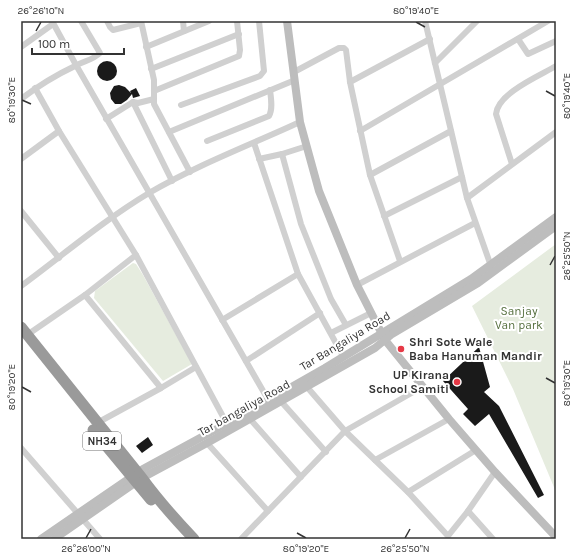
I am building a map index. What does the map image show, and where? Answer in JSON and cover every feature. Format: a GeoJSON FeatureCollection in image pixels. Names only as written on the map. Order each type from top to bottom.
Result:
{"type":"FeatureCollection","features":[{"type":"Feature","properties":{"kind":"highway","name":"NH34"},"geometry":{"type":"LineString","coordinates":[[23,334],[97,422],[136,477],[194,539]]}},
{"type":"Feature","properties":{"kind":"highway","name":"NH34"},"geometry":{"type":"LineString","coordinates":[[23,334],[186,539]]}},
{"type":"Feature","properties":{"kind":"street"},"geometry":{"type":"LineString","coordinates":[[21,99],[35,88],[76,65],[94,58],[100,53],[81,21]]}},
{"type":"Feature","properties":{"kind":"street"},"geometry":{"type":"LineString","coordinates":[[106,21],[113,30],[141,22],[151,69],[154,104],[190,172]]}},
{"type":"Feature","properties":{"kind":"street"},"geometry":{"type":"LineString","coordinates":[[183,21],[184,31]]}},
{"type":"Feature","properties":{"kind":"street"},"geometry":{"type":"LineString","coordinates":[[146,47],[208,21]]}},
{"type":"Feature","properties":{"kind":"street"},"geometry":{"type":"LineString","coordinates":[[154,90],[237,57],[240,54],[240,50],[237,21]]}},
{"type":"Feature","properties":{"kind":"street"},"geometry":{"type":"LineString","coordinates":[[181,105],[263,74],[264,71],[258,21]]}},
{"type":"Feature","properties":{"kind":"street"},"geometry":{"type":"LineString","coordinates":[[287,21],[300,122],[319,191],[357,285],[383,337],[449,419],[495,472],[556,537]]}},
{"type":"Feature","properties":{"kind":"street"},"geometry":{"type":"LineString","coordinates":[[425,21],[467,198],[492,269],[525,244],[556,217]]}},
{"type":"Feature","properties":{"kind":"street"},"geometry":{"type":"LineString","coordinates":[[435,63],[476,21]]}},
{"type":"Feature","properties":{"kind":"street"},"geometry":{"type":"LineString","coordinates":[[360,131],[546,22]]}},
{"type":"Feature","properties":{"kind":"street"},"geometry":{"type":"LineString","coordinates":[[21,47],[52,23],[270,403]]}},
{"type":"Feature","properties":{"kind":"street"},"geometry":{"type":"LineString","coordinates":[[151,69],[238,34]]}},
{"type":"Feature","properties":{"kind":"street"},"geometry":{"type":"LineString","coordinates":[[350,82],[430,39]]}},
{"type":"Feature","properties":{"kind":"street"},"geometry":{"type":"LineString","coordinates":[[518,39],[527,53],[530,54],[556,41]]}},
{"type":"Feature","properties":{"kind":"street"},"geometry":{"type":"LineString","coordinates":[[169,132],[270,90],[339,48],[344,48],[346,50],[350,82],[370,175],[400,261]]}},
{"type":"Feature","properties":{"kind":"street"},"geometry":{"type":"LineString","coordinates":[[512,164],[496,114],[497,109],[508,94],[556,66]]}},
{"type":"Feature","properties":{"kind":"street"},"geometry":{"type":"LineString","coordinates":[[35,88],[59,131],[136,255],[226,424]]}},
{"type":"Feature","properties":{"kind":"street"},"geometry":{"type":"LineString","coordinates":[[207,141],[269,116],[271,113],[270,90]]}},
{"type":"Feature","properties":{"kind":"street"},"geometry":{"type":"LineString","coordinates":[[106,119],[133,102],[138,103],[154,99]]}},
{"type":"Feature","properties":{"kind":"street"},"geometry":{"type":"LineString","coordinates":[[133,102],[172,181]]}},
{"type":"Feature","properties":{"kind":"street"},"geometry":{"type":"LineString","coordinates":[[21,286],[149,193],[190,172],[300,122]]}},
{"type":"Feature","properties":{"kind":"street"},"geometry":{"type":"LineString","coordinates":[[21,159],[59,131]]}},
{"type":"Feature","properties":{"kind":"street"},"geometry":{"type":"LineString","coordinates":[[370,175],[451,131]]}},
{"type":"Feature","properties":{"kind":"street"},"geometry":{"type":"LineString","coordinates":[[467,198],[556,132]]}},
{"type":"Feature","properties":{"kind":"street"},"geometry":{"type":"LineString","coordinates":[[254,143],[298,274],[344,356]]}},
{"type":"Feature","properties":{"kind":"street"},"geometry":{"type":"LineString","coordinates":[[259,160],[307,146]]}},
{"type":"Feature","properties":{"kind":"street"},"geometry":{"type":"LineString","coordinates":[[282,154],[302,224],[331,299],[346,325]]}},
{"type":"Feature","properties":{"kind":"street"},"geometry":{"type":"LineString","coordinates":[[384,216],[462,177]]}},
{"type":"Feature","properties":{"kind":"street"},"geometry":{"type":"LineString","coordinates":[[21,211],[59,258]]}},
{"type":"Feature","properties":{"kind":"street"},"geometry":{"type":"LineString","coordinates":[[357,285],[475,222]]}},
{"type":"Feature","properties":{"kind":"street"},"geometry":{"type":"LineString","coordinates":[[525,244],[556,226]]}},
{"type":"Feature","properties":{"kind":"street"},"geometry":{"type":"LineString","coordinates":[[23,334],[85,295],[136,255]]}},
{"type":"Feature","properties":{"kind":"street","name":"Tar Bangaliya Road"},"geometry":{"type":"LineString","coordinates":[[279,399],[344,356],[383,337],[471,279],[492,269]]}},
{"type":"Feature","properties":{"kind":"street"},"geometry":{"type":"LineString","coordinates":[[222,320],[298,274]]}},
{"type":"Feature","properties":{"kind":"street"},"geometry":{"type":"LineString","coordinates":[[85,295],[161,388]]}},
{"type":"Feature","properties":{"kind":"street"},"geometry":{"type":"LineString","coordinates":[[246,361],[320,313]]}},
{"type":"Feature","properties":{"kind":"street"},"geometry":{"type":"LineString","coordinates":[[331,333],[371,313]]}},
{"type":"Feature","properties":{"kind":"street","name":"Tar bangaliya Road"},"geometry":{"type":"LineString","coordinates":[[136,477],[207,443],[216,434],[250,419],[270,403],[307,387],[375,348],[383,337]]}},
{"type":"Feature","properties":{"kind":"street"},"geometry":{"type":"LineString","coordinates":[[97,422],[161,388],[196,367]]}},
{"type":"Feature","properties":{"kind":"street"},"geometry":{"type":"LineString","coordinates":[[307,387],[346,431],[408,492],[446,538],[468,511],[495,472]]}},
{"type":"Feature","properties":{"kind":"street"},"geometry":{"type":"LineString","coordinates":[[241,539],[346,431],[422,387]]}},
{"type":"Feature","properties":{"kind":"street"},"geometry":{"type":"LineString","coordinates":[[279,399],[326,452]]}},
{"type":"Feature","properties":{"kind":"street","name":"Tar Bangaliya Road"},"geometry":{"type":"LineString","coordinates":[[136,477],[216,434],[226,424],[270,403]]}},
{"type":"Feature","properties":{"kind":"street"},"geometry":{"type":"LineString","coordinates":[[250,419],[301,477]]}},
{"type":"Feature","properties":{"kind":"street"},"geometry":{"type":"LineString","coordinates":[[375,460],[449,419]]}},
{"type":"Feature","properties":{"kind":"street"},"geometry":{"type":"LineString","coordinates":[[207,443],[268,511]]}},
{"type":"Feature","properties":{"kind":"street"},"geometry":{"type":"LineString","coordinates":[[21,448],[79,517],[100,539]]}},
{"type":"Feature","properties":{"kind":"street"},"geometry":{"type":"LineString","coordinates":[[408,492],[476,450]]}},
{"type":"Feature","properties":{"kind":"street"},"geometry":{"type":"LineString","coordinates":[[41,539],[79,517],[136,477]]}},
{"type":"Feature","properties":{"kind":"street"},"geometry":{"type":"LineString","coordinates":[[468,511],[493,539]]}},
{"type":"Feature","properties":{"kind":"street"},"geometry":{"type":"LineString","coordinates":[[54,539],[79,517]]}},
{"type":"Feature","properties":{"kind":"green space","name":"Sanjay Van park"},"geometry":{"type":"Polygon","coordinates":[[[556,244],[556,492],[513,389],[472,306],[556,244]]]}},
{"type":"Feature","properties":{"kind":"green space"},"geometry":{"type":"Polygon","coordinates":[[[133,263],[136,264],[143,275],[192,364],[163,381],[94,298],[95,291],[133,263]]]}},
{"type":"Feature","properties":{"kind":"building"},"geometry":{"type":"Polygon","coordinates":[[[107,61],[114,64],[117,71],[114,78],[107,81],[100,78],[97,71],[100,64],[107,61]]]}},
{"type":"Feature","properties":{"kind":"building"},"geometry":{"type":"Polygon","coordinates":[[[119,85],[125,87],[131,93],[130,91],[136,88],[140,96],[133,98],[132,94],[121,104],[115,104],[111,99],[110,93],[114,86],[119,85]]]}},
{"type":"Feature","properties":{"kind":"building"},"geometry":{"type":"Polygon","coordinates":[[[479,347],[490,387],[484,392],[499,406],[544,495],[538,498],[489,414],[475,426],[463,414],[468,409],[443,381],[479,347]]]}},
{"type":"Feature","properties":{"kind":"building"},"geometry":{"type":"Polygon","coordinates":[[[148,437],[153,445],[142,453],[136,446],[148,437]]]}},
{"type":"Feature","properties":{"kind":"place","name":"Shri Sote Wale Baba Hanuman Mandir"},"geometry":{"type":"Point","coordinates":[401,349]}},
{"type":"Feature","properties":{"kind":"place","name":"UP Kirana School Samiti"},"geometry":{"type":"Point","coordinates":[457,382]}}]}
